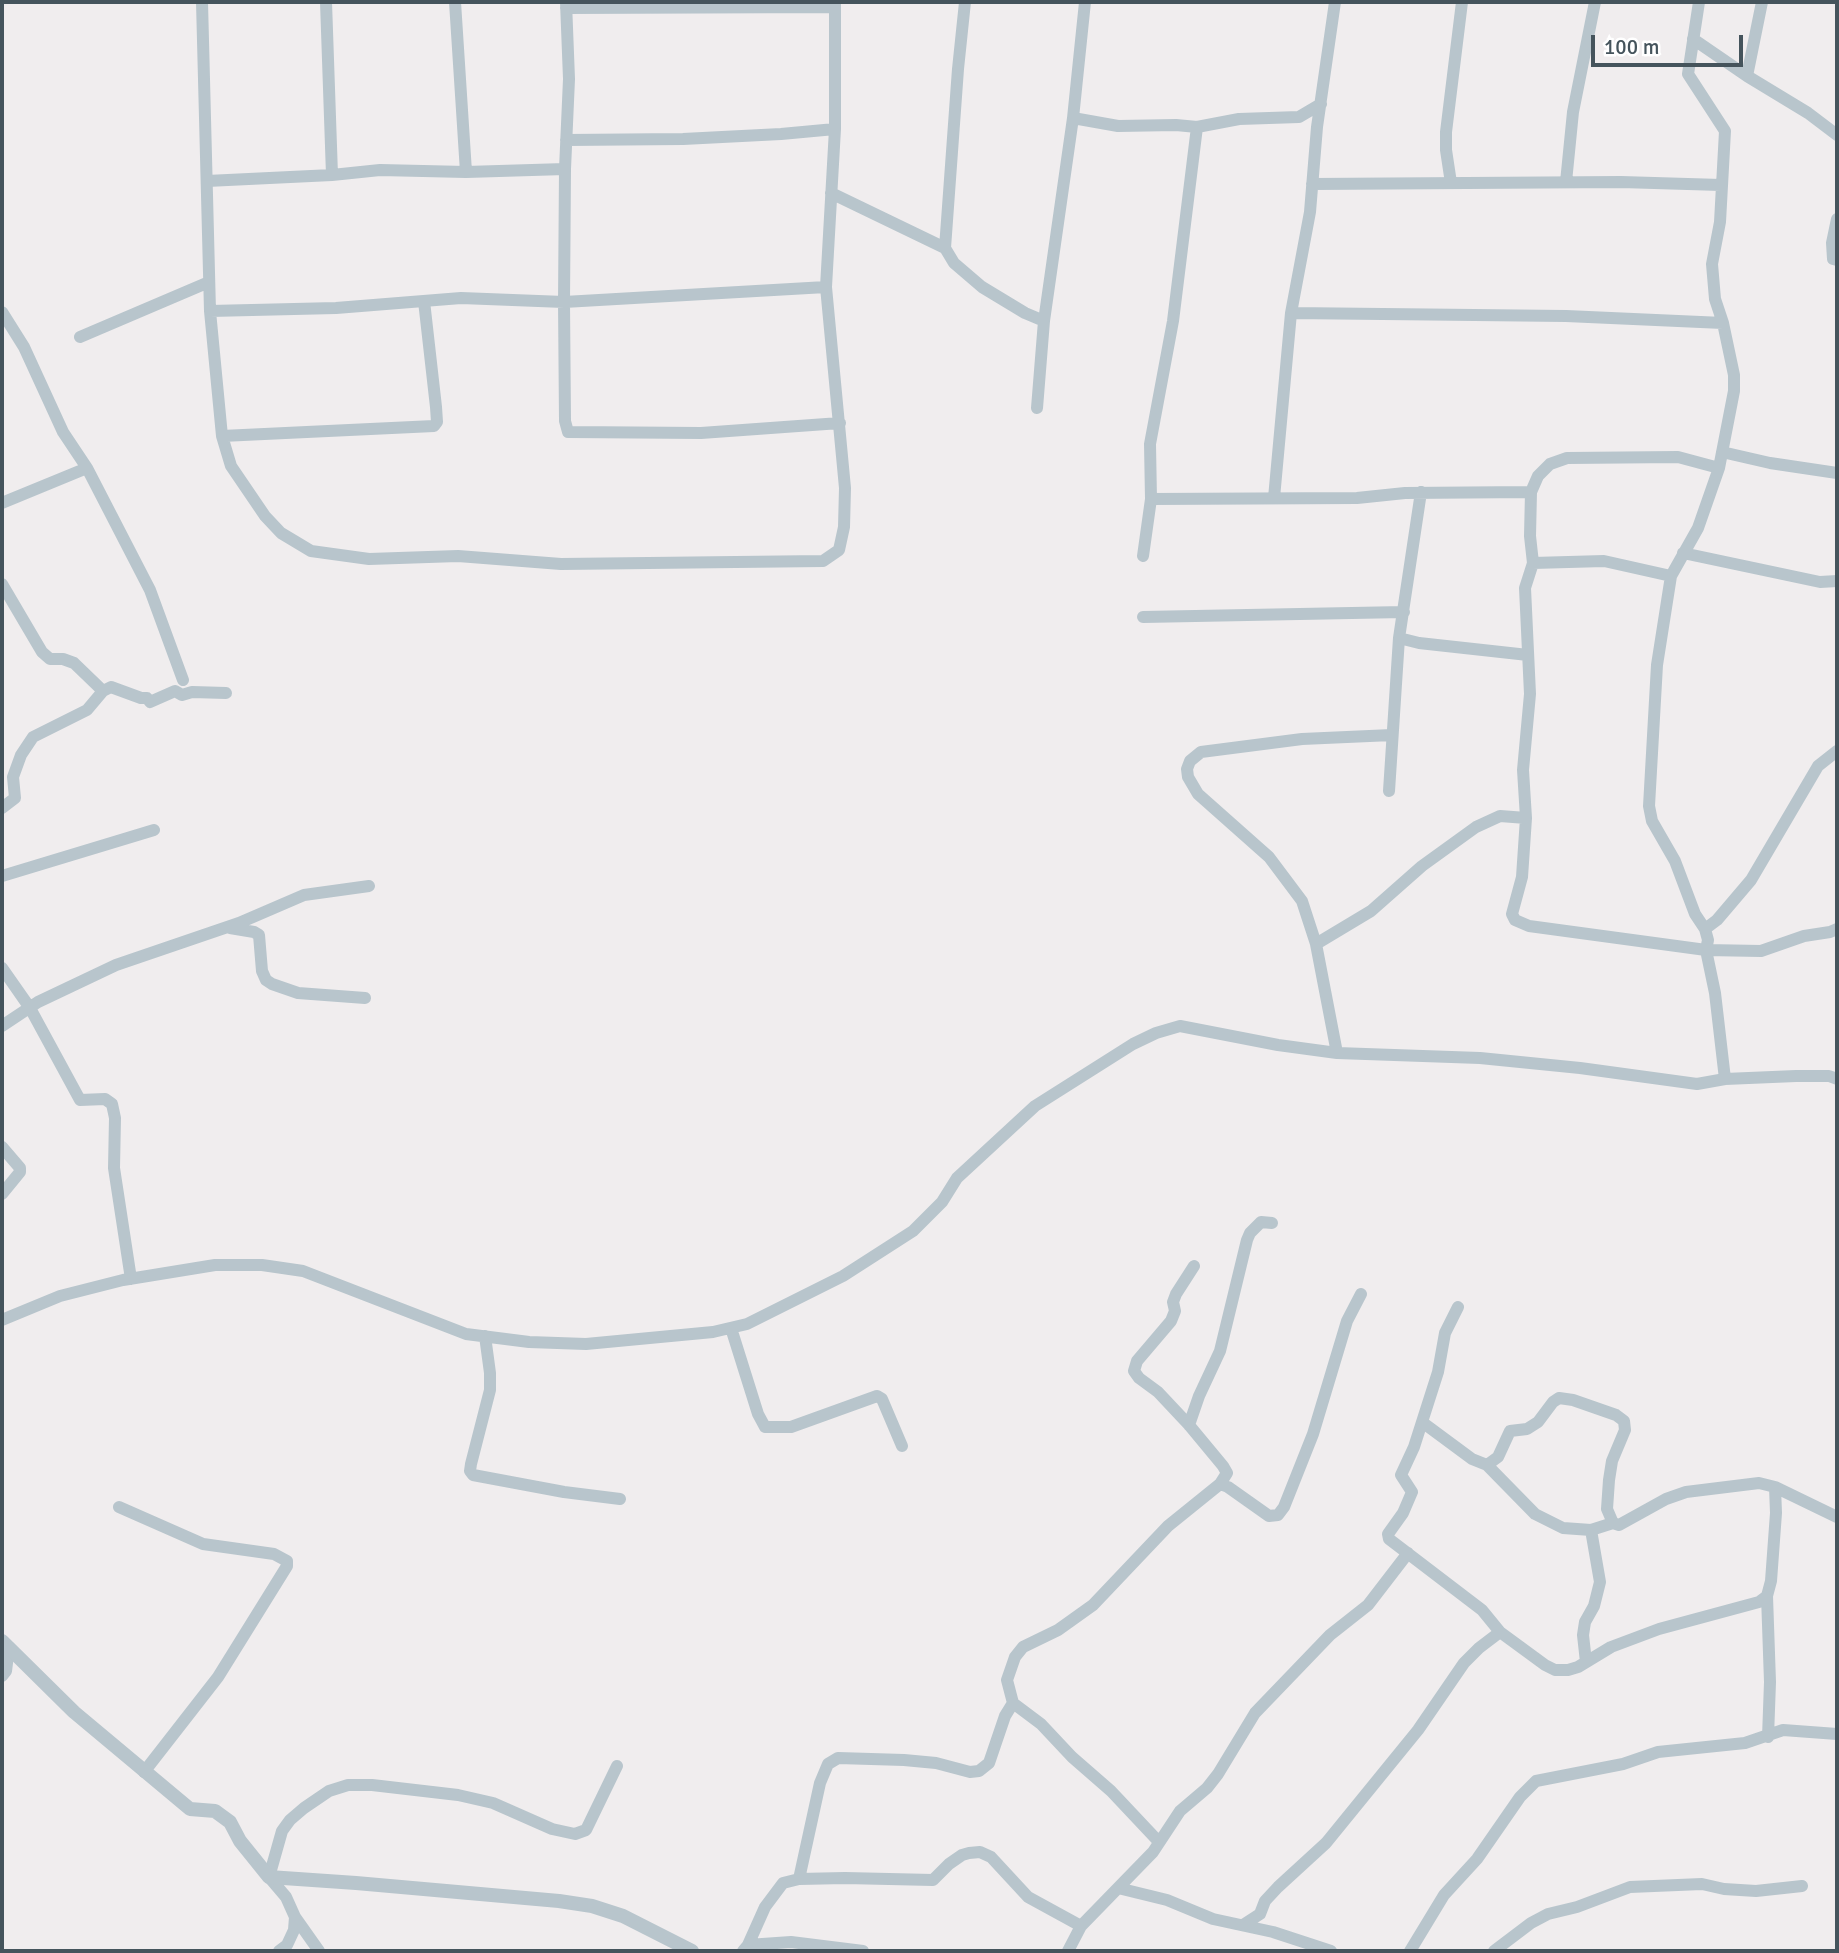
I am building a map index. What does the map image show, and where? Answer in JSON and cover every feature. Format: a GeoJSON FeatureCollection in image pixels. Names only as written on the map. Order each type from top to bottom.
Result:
{"type":"FeatureCollection","features":[{"type":"Feature","properties":{"kind":"street"},"geometry":{"type":"LineString","coordinates":[[202,2],[210,311],[222,436],[231,466],[265,516],[281,533],[311,551],[369,559],[458,556],[561,564],[823,561],[839,550],[844,527],[845,488],[840,423],[826,287],[835,129],[835,4],[566,5],[569,79],[564,302],[565,421],[568,432],[701,433],[840,423]]}},
{"type":"Feature","properties":{"kind":"street"},"geometry":{"type":"LineString","coordinates":[[326,2],[332,175]]}},
{"type":"Feature","properties":{"kind":"street"},"geometry":{"type":"LineString","coordinates":[[455,2],[466,172]]}},
{"type":"Feature","properties":{"kind":"street"},"geometry":{"type":"LineString","coordinates":[[945,248],[965,2]]}},
{"type":"Feature","properties":{"kind":"street"},"geometry":{"type":"LineString","coordinates":[[1037,408],[1044,321],[1073,118],[1085,2]]}},
{"type":"Feature","properties":{"kind":"street"},"geometry":{"type":"LineString","coordinates":[[1274,498],[1291,313],[1310,212],[1317,127],[1335,2]]}},
{"type":"Feature","properties":{"kind":"street"},"geometry":{"type":"LineString","coordinates":[[1451,183],[1446,132],[1462,2]]}},
{"type":"Feature","properties":{"kind":"street"},"geometry":{"type":"LineString","coordinates":[[1566,182],[1573,112],[1595,2]]}},
{"type":"Feature","properties":{"kind":"street"},"geometry":{"type":"LineString","coordinates":[[1699,2],[1688,74],[1725,131],[1720,222],[1712,264],[1716,299],[1734,375],[1734,391],[1719,468],[1698,528],[1671,576],[1657,665],[1649,806],[1652,821],[1675,861],[1695,915],[1705,929],[1725,1079]]}},
{"type":"Feature","properties":{"kind":"street"},"geometry":{"type":"LineString","coordinates":[[1747,76],[1762,2]]}},
{"type":"Feature","properties":{"kind":"street"},"geometry":{"type":"LineString","coordinates":[[1693,39],[1808,113],[1837,135]]}},
{"type":"Feature","properties":{"kind":"street"},"geometry":{"type":"LineString","coordinates":[[1073,118],[1118,126],[1198,127],[1238,119],[1299,117],[1321,104]]}},
{"type":"Feature","properties":{"kind":"street"},"geometry":{"type":"LineString","coordinates":[[1299,117],[1317,127]]}},
{"type":"Feature","properties":{"kind":"street"},"geometry":{"type":"LineString","coordinates":[[1143,556],[1151,499],[1150,444],[1173,321],[1198,127]]}},
{"type":"Feature","properties":{"kind":"street"},"geometry":{"type":"LineString","coordinates":[[566,140],[683,139],[835,129]]}},
{"type":"Feature","properties":{"kind":"street"},"geometry":{"type":"LineString","coordinates":[[207,181],[380,170],[466,172],[565,169]]}},
{"type":"Feature","properties":{"kind":"street"},"geometry":{"type":"LineString","coordinates":[[1312,184],[1566,182],[1721,185]]}},
{"type":"Feature","properties":{"kind":"street"},"geometry":{"type":"LineString","coordinates":[[831,193],[945,248],[954,263],[982,287],[1025,313],[1044,321]]}},
{"type":"Feature","properties":{"kind":"street"},"geometry":{"type":"LineString","coordinates":[[1837,219],[1832,243],[1833,259],[1837,260]]}},
{"type":"Feature","properties":{"kind":"street"},"geometry":{"type":"LineString","coordinates":[[80,337],[209,282]]}},
{"type":"Feature","properties":{"kind":"street"},"geometry":{"type":"LineString","coordinates":[[210,311],[336,308],[461,299],[564,302],[826,287]]}},
{"type":"Feature","properties":{"kind":"street"},"geometry":{"type":"LineString","coordinates":[[222,436],[434,426],[437,422],[436,407],[424,301]]}},
{"type":"Feature","properties":{"kind":"street"},"geometry":{"type":"LineString","coordinates":[[2,312],[24,347],[63,432],[87,468],[150,590],[183,680]]}},
{"type":"Feature","properties":{"kind":"street"},"geometry":{"type":"LineString","coordinates":[[1291,313],[1566,316],[1723,323]]}},
{"type":"Feature","properties":{"kind":"street"},"geometry":{"type":"LineString","coordinates":[[1722,452],[1770,463],[1837,472]]}},
{"type":"Feature","properties":{"kind":"street"},"geometry":{"type":"LineString","coordinates":[[1719,468],[1678,457],[1567,458],[1550,464],[1538,475],[1531,492],[1530,536],[1533,563],[1525,588],[1530,694],[1523,771],[1525,818],[1522,877],[1512,914],[1515,920],[1529,926],[1706,950],[1761,951],[1804,936],[1837,929]]}},
{"type":"Feature","properties":{"kind":"street"},"geometry":{"type":"LineString","coordinates":[[2,503],[87,468]]}},
{"type":"Feature","properties":{"kind":"street"},"geometry":{"type":"LineString","coordinates":[[1151,499],[1357,498],[1421,492],[1531,492]]}},
{"type":"Feature","properties":{"kind":"street"},"geometry":{"type":"LineString","coordinates":[[1389,791],[1399,638],[1421,492]]}},
{"type":"Feature","properties":{"kind":"street"},"geometry":{"type":"LineString","coordinates":[[1683,553],[1820,582],[1837,581]]}},
{"type":"Feature","properties":{"kind":"street"},"geometry":{"type":"LineString","coordinates":[[1533,563],[1604,561],[1671,576]]}},
{"type":"Feature","properties":{"kind":"street"},"geometry":{"type":"LineString","coordinates":[[2,584],[42,652],[50,659],[63,659],[74,663],[103,691]]}},
{"type":"Feature","properties":{"kind":"street"},"geometry":{"type":"LineString","coordinates":[[1143,617],[1404,612]]}},
{"type":"Feature","properties":{"kind":"street"},"geometry":{"type":"LineString","coordinates":[[1399,638],[1419,643],[1528,655]]}},
{"type":"Feature","properties":{"kind":"street"},"geometry":{"type":"LineString","coordinates":[[2,808],[15,797],[13,777],[21,755],[33,737],[87,710],[103,691],[111,687],[147,698],[150,702],[174,691],[182,695],[192,692],[226,693]]}},
{"type":"Feature","properties":{"kind":"street"},"geometry":{"type":"LineString","coordinates":[[1337,1053],[1316,944],[1302,901],[1262,850],[1198,794],[1188,777],[1187,769],[1190,761],[1201,752],[1302,739],[1392,735]]}},
{"type":"Feature","properties":{"kind":"street"},"geometry":{"type":"LineString","coordinates":[[1705,929],[1717,920],[1751,880],[1818,766],[1837,751]]}},
{"type":"Feature","properties":{"kind":"street"},"geometry":{"type":"LineString","coordinates":[[1316,944],[1370,911],[1422,866],[1476,827],[1500,816],[1525,818]]}},
{"type":"Feature","properties":{"kind":"street"},"geometry":{"type":"LineString","coordinates":[[2,876],[154,830]]}},
{"type":"Feature","properties":{"kind":"street"},"geometry":{"type":"LineString","coordinates":[[2,1026],[38,1002],[116,965],[227,928],[304,895],[369,886]]}},
{"type":"Feature","properties":{"kind":"street"},"geometry":{"type":"LineString","coordinates":[[227,928],[260,935],[262,971],[265,980],[272,984],[298,993],[365,998]]}},
{"type":"Feature","properties":{"kind":"street"},"geometry":{"type":"LineString","coordinates":[[2,968],[30,1009],[80,1100],[106,1099],[112,1104],[115,1118],[114,1168],[131,1279]]}},
{"type":"Feature","properties":{"kind":"street"},"geometry":{"type":"LineString","coordinates":[[2,1320],[60,1296],[131,1279],[215,1265],[262,1265],[303,1271],[466,1334],[529,1342],[586,1344],[732,1328],[747,1324],[843,1276],[913,1231],[942,1202],[957,1178],[1035,1106],[1133,1044],[1180,1026],[1278,1045],[1337,1053],[1480,1058],[1697,1084],[1725,1079],[1829,1076],[1837,1079]]}},
{"type":"Feature","properties":{"kind":"street"},"geometry":{"type":"LineString","coordinates":[[2,1147],[20,1168],[20,1172],[2,1194]]}},
{"type":"Feature","properties":{"kind":"street"},"geometry":{"type":"LineString","coordinates":[[1189,1425],[1220,1351],[1247,1240],[1261,1222],[1272,1223]]}},
{"type":"Feature","properties":{"kind":"street"},"geometry":{"type":"LineString","coordinates":[[1159,1842],[1111,1791],[1072,1757],[1041,1724],[1013,1703],[1007,1680],[1015,1657],[1023,1647],[1058,1630],[1093,1605],[1168,1526],[1220,1485],[1227,1473],[1189,1425],[1134,1371],[1137,1361],[1171,1321],[1175,1311],[1173,1302],[1176,1294],[1194,1266]]}},
{"type":"Feature","properties":{"kind":"street"},"geometry":{"type":"LineString","coordinates":[[1220,1485],[1228,1487],[1269,1516],[1278,1515],[1284,1507],[1313,1434],[1348,1321],[1361,1294]]}},
{"type":"Feature","properties":{"kind":"street"},"geometry":{"type":"LineString","coordinates":[[1458,1307],[1445,1333],[1438,1373],[1414,1447],[1401,1475],[1412,1492],[1403,1513],[1388,1534],[1394,1544],[1482,1610],[1500,1632],[1555,1670],[1568,1670],[1611,1647],[1644,1634],[1759,1602],[1767,1596]]}},
{"type":"Feature","properties":{"kind":"street"},"geometry":{"type":"LineString","coordinates":[[732,1328],[758,1414],[765,1427],[790,1427],[877,1396],[882,1399],[902,1446]]}},
{"type":"Feature","properties":{"kind":"street"},"geometry":{"type":"LineString","coordinates":[[485,1336],[490,1390],[471,1464],[470,1471],[473,1475],[564,1492],[620,1499]]}},
{"type":"Feature","properties":{"kind":"street"},"geometry":{"type":"LineString","coordinates":[[1487,1465],[1498,1457],[1510,1431],[1527,1429],[1538,1422],[1559,1398],[1616,1415],[1624,1421],[1625,1430],[1612,1461],[1609,1480],[1607,1509],[1613,1523]]}},
{"type":"Feature","properties":{"kind":"street"},"geometry":{"type":"LineString","coordinates":[[1422,1422],[1472,1459],[1487,1465],[1535,1514],[1563,1528],[1591,1530],[1613,1523],[1619,1525],[1666,1499],[1686,1492],[1759,1483],[1775,1487],[1837,1517]]}},
{"type":"Feature","properties":{"kind":"street"},"geometry":{"type":"LineString","coordinates":[[1768,1737],[1770,1682],[1767,1596],[1771,1581],[1776,1513],[1775,1487]]}},
{"type":"Feature","properties":{"kind":"street"},"geometry":{"type":"LineString","coordinates":[[119,1507],[204,1544],[274,1554],[287,1561],[287,1566],[218,1677],[144,1772]]}},
{"type":"Feature","properties":{"kind":"street"},"geometry":{"type":"LineString","coordinates":[[1586,1662],[1583,1636],[1585,1622],[1594,1606],[1600,1582],[1591,1530]]}},
{"type":"Feature","properties":{"kind":"street"},"geometry":{"type":"LineString","coordinates":[[1068,1951],[1081,1927],[1153,1852],[1180,1811],[1207,1788],[1260,1708],[1330,1635],[1368,1605],[1408,1553]]}},
{"type":"Feature","properties":{"kind":"street"},"geometry":{"type":"LineString","coordinates":[[1243,1925],[1260,1914],[1265,1901],[1278,1887],[1326,1843],[1418,1730],[1464,1663],[1479,1647],[1500,1632]]}},
{"type":"Feature","properties":{"kind":"street"},"geometry":{"type":"LineString","coordinates":[[6,1644],[74,1712],[190,1809],[215,1811],[230,1822],[240,1841],[286,1897],[295,1917],[319,1951]]}},
{"type":"Feature","properties":{"kind":"street"},"geometry":{"type":"LineString","coordinates":[[2,1676],[6,1671],[6,1644]]}},
{"type":"Feature","properties":{"kind":"street"},"geometry":{"type":"LineString","coordinates":[[799,1879],[820,1783],[828,1764],[838,1758],[904,1760],[936,1763],[970,1772],[979,1771],[989,1763],[1005,1716],[1013,1703]]}},
{"type":"Feature","properties":{"kind":"street"},"geometry":{"type":"LineString","coordinates":[[1410,1951],[1444,1895],[1477,1859],[1520,1797],[1536,1781],[1623,1764],[1658,1752],[1745,1743],[1788,1730],[1837,1734]]}},
{"type":"Feature","properties":{"kind":"street"},"geometry":{"type":"LineString","coordinates":[[269,1877],[282,1831],[290,1821],[329,1791],[348,1785],[372,1785],[458,1795],[493,1803],[552,1829],[575,1834],[586,1830],[617,1766]]}},
{"type":"Feature","properties":{"kind":"street"},"geometry":{"type":"LineString","coordinates":[[745,1948],[765,1907],[783,1883],[799,1879],[933,1880],[962,1854],[980,1852],[991,1857],[1028,1897],[1081,1927]]}},
{"type":"Feature","properties":{"kind":"street"},"geometry":{"type":"LineString","coordinates":[[269,1877],[592,1906],[623,1916],[692,1951]]}},
{"type":"Feature","properties":{"kind":"street"},"geometry":{"type":"LineString","coordinates":[[1494,1951],[1531,1923],[1548,1914],[1577,1907],[1630,1887],[1702,1884],[1724,1889],[1756,1891],[1802,1886]]}},
{"type":"Feature","properties":{"kind":"street"},"geometry":{"type":"LineString","coordinates":[[1118,1888],[1167,1900],[1213,1919],[1273,1932],[1331,1951]]}},
{"type":"Feature","properties":{"kind":"street"},"geometry":{"type":"LineString","coordinates":[[1260,1914],[1273,1932]]}},
{"type":"Feature","properties":{"kind":"street"},"geometry":{"type":"LineString","coordinates":[[279,1951],[287,1945],[294,1930],[295,1917]]}},
{"type":"Feature","properties":{"kind":"street"},"geometry":{"type":"LineString","coordinates":[[745,1948],[791,1942],[863,1951]]}}]}
